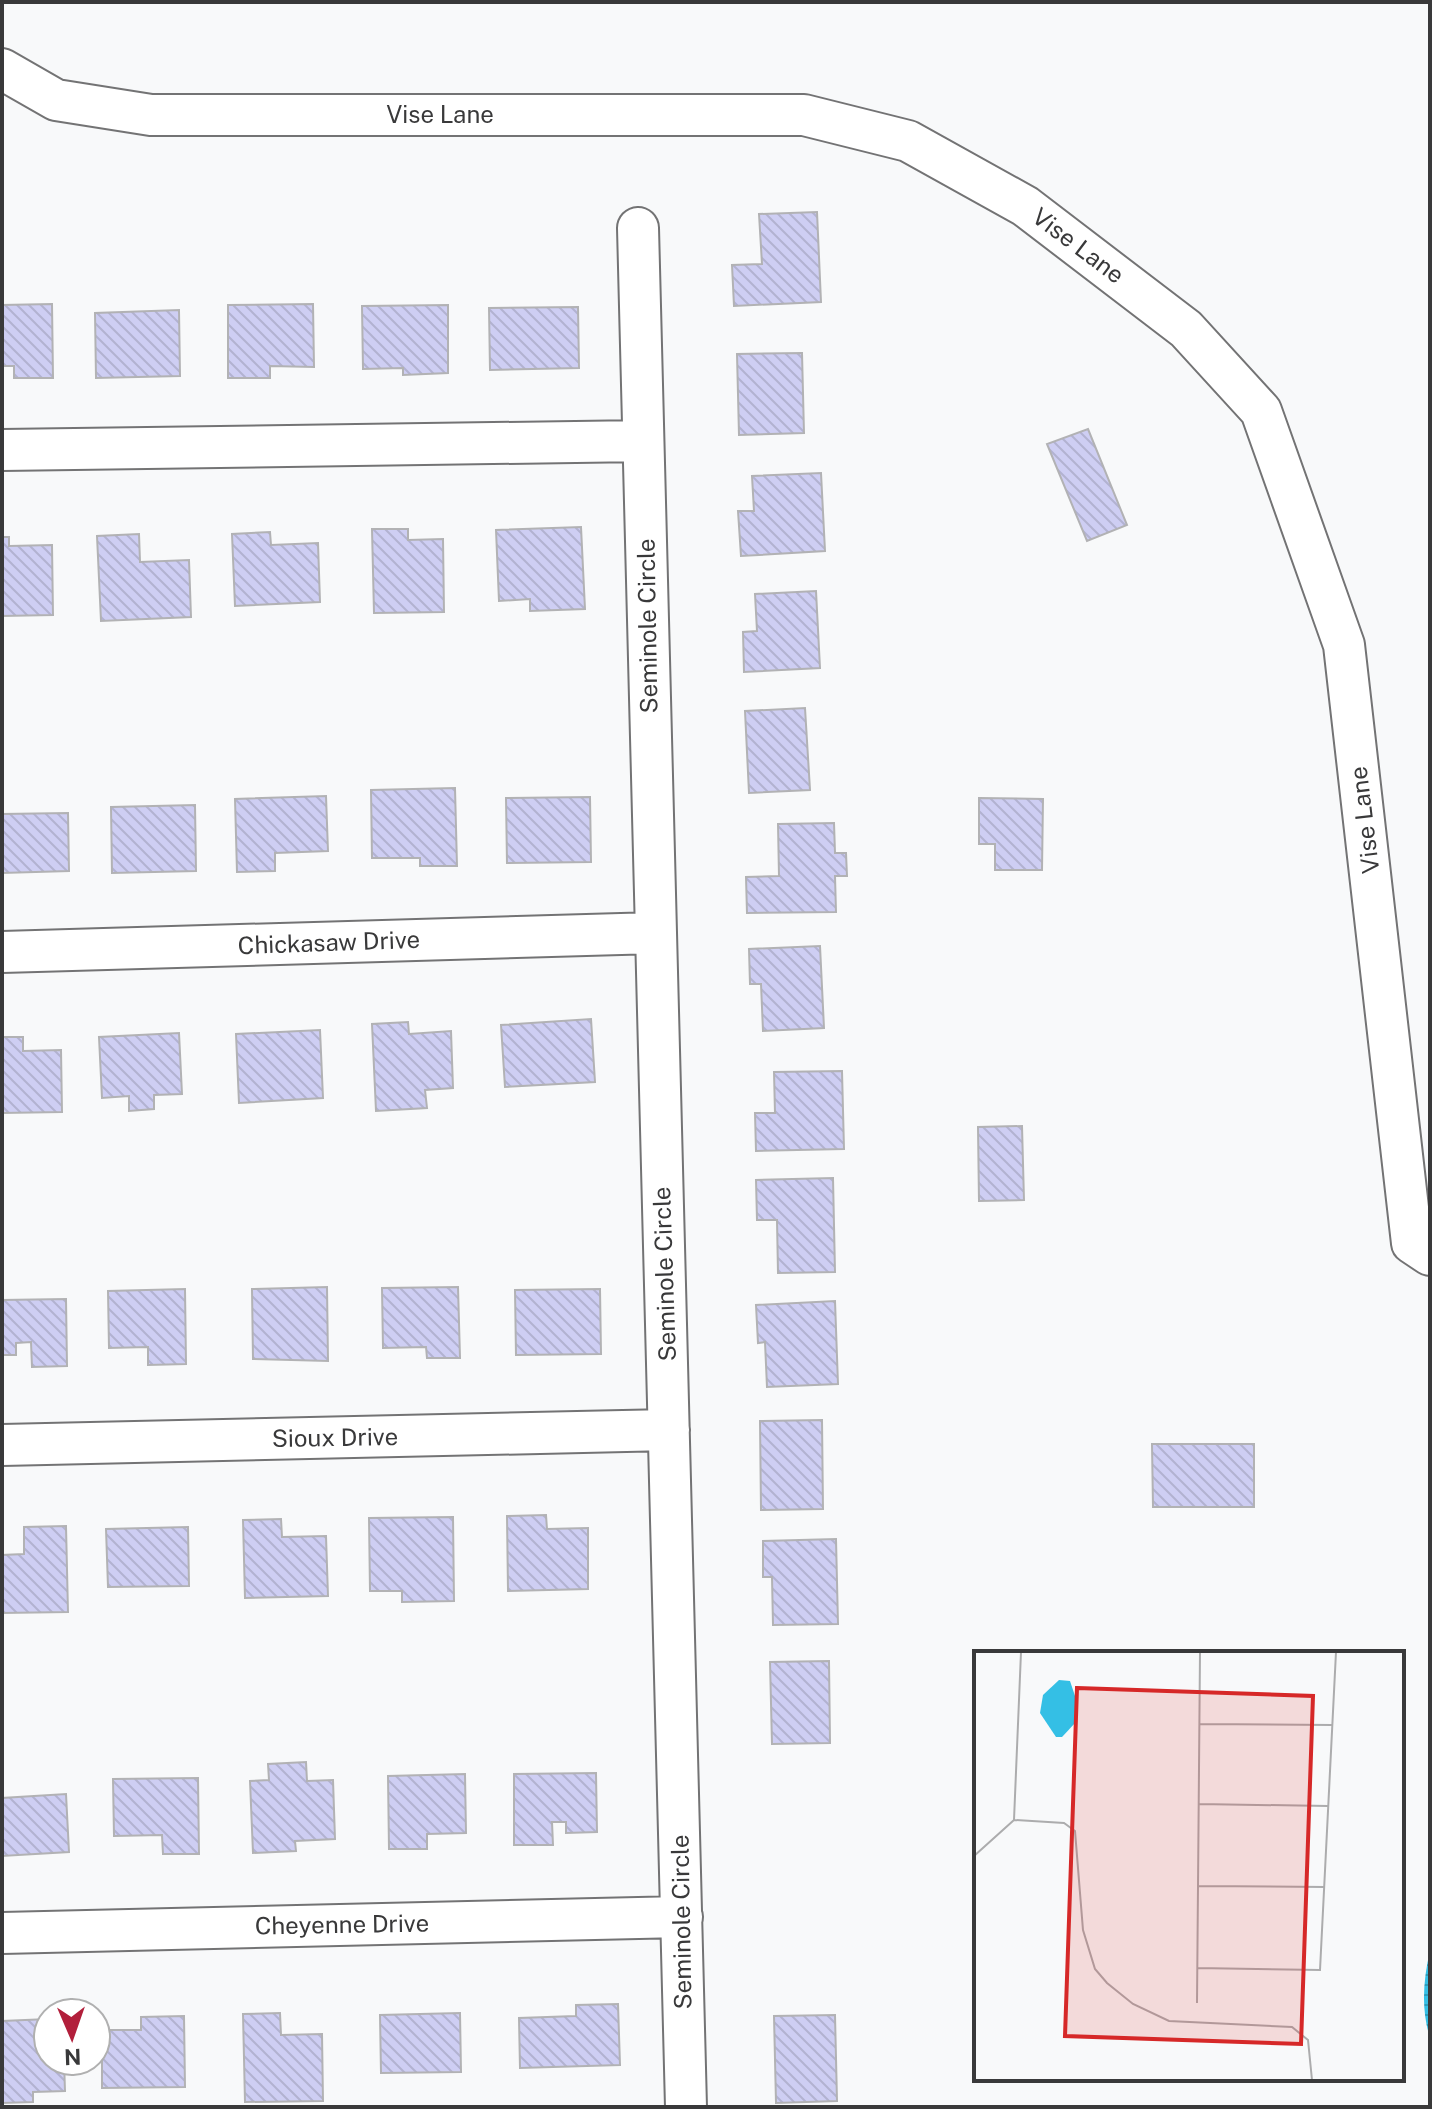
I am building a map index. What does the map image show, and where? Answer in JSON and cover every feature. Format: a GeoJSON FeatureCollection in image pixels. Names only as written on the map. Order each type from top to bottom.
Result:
{"type":"FeatureCollection","features":[{"type":"Feature","properties":{"kind":"street","name":"Vise Lane"},"geometry":{"type":"LineString","coordinates":[[2,69],[56,100],[151,115],[804,115],[908,141],[1025,206],[1186,329],[1261,411],[1344,645],[1412,1243],[1430,1255]]}},
{"type":"Feature","properties":{"kind":"street","name":"Seminole Circle"},"geometry":{"type":"LineString","coordinates":[[638,228],[686,2107]]}},
{"type":"Feature","properties":{"kind":"street"},"geometry":{"type":"LineString","coordinates":[[2,450],[643,441]]}},
{"type":"Feature","properties":{"kind":"street","name":"Chickasaw Drive"},"geometry":{"type":"LineString","coordinates":[[2,952],[656,933]]}},
{"type":"Feature","properties":{"kind":"street","name":"Sioux Drive"},"geometry":{"type":"LineString","coordinates":[[2,1445],[669,1430]]}},
{"type":"Feature","properties":{"kind":"street","name":"Cheyenne Drive"},"geometry":{"type":"LineString","coordinates":[[2,1933],[682,1917]]}},
{"type":"Feature","properties":{"kind":"water"},"geometry":{"type":"Polygon","coordinates":[[[1430,1951],[1430,2038],[1424,1995],[1430,1951]]]}},
{"type":"Feature","properties":{"kind":"building"},"geometry":{"type":"Polygon","coordinates":[[[817,212],[821,302],[734,306],[732,265],[762,264],[759,214],[817,212]]]}},
{"type":"Feature","properties":{"kind":"building"},"geometry":{"type":"Polygon","coordinates":[[[52,304],[53,378],[14,378],[14,366],[2,366],[2,305],[52,304]]]}},
{"type":"Feature","properties":{"kind":"building"},"geometry":{"type":"Polygon","coordinates":[[[313,304],[314,367],[270,366],[270,378],[228,378],[228,305],[313,304]]]}},
{"type":"Feature","properties":{"kind":"building"},"geometry":{"type":"Polygon","coordinates":[[[448,305],[448,373],[403,375],[403,368],[363,369],[362,306],[448,305]]]}},
{"type":"Feature","properties":{"kind":"building"},"geometry":{"type":"Polygon","coordinates":[[[578,307],[579,368],[490,370],[489,308],[578,307]]]}},
{"type":"Feature","properties":{"kind":"building"},"geometry":{"type":"Polygon","coordinates":[[[179,310],[180,376],[96,378],[95,313],[179,310]]]}},
{"type":"Feature","properties":{"kind":"building"},"geometry":{"type":"Polygon","coordinates":[[[802,353],[804,433],[739,435],[737,354],[802,353]]]}},
{"type":"Feature","properties":{"kind":"building"},"geometry":{"type":"Polygon","coordinates":[[[1088,429],[1127,525],[1087,541],[1047,444],[1088,429]]]}},
{"type":"Feature","properties":{"kind":"building"},"geometry":{"type":"Polygon","coordinates":[[[821,473],[825,551],[741,556],[738,511],[754,511],[752,476],[821,473]]]}},
{"type":"Feature","properties":{"kind":"building"},"geometry":{"type":"Polygon","coordinates":[[[581,527],[585,609],[530,611],[530,599],[499,601],[496,530],[581,527]]]}},
{"type":"Feature","properties":{"kind":"building"},"geometry":{"type":"Polygon","coordinates":[[[372,529],[408,529],[408,540],[443,539],[444,612],[374,613],[372,529]]]}},
{"type":"Feature","properties":{"kind":"building"},"geometry":{"type":"Polygon","coordinates":[[[270,532],[271,545],[318,543],[320,602],[235,606],[232,534],[270,532]]]}},
{"type":"Feature","properties":{"kind":"building"},"geometry":{"type":"Polygon","coordinates":[[[139,534],[140,562],[189,560],[191,617],[101,621],[97,536],[139,534]]]}},
{"type":"Feature","properties":{"kind":"building"},"geometry":{"type":"Polygon","coordinates":[[[2,537],[9,537],[9,546],[52,545],[53,615],[2,616],[2,537]]]}},
{"type":"Feature","properties":{"kind":"building"},"geometry":{"type":"Polygon","coordinates":[[[816,591],[820,668],[744,672],[743,632],[757,631],[755,594],[816,591]]]}},
{"type":"Feature","properties":{"kind":"building"},"geometry":{"type":"Polygon","coordinates":[[[805,708],[810,790],[749,793],[745,711],[805,708]]]}},
{"type":"Feature","properties":{"kind":"building"},"geometry":{"type":"Polygon","coordinates":[[[455,788],[457,866],[420,866],[420,858],[372,858],[371,790],[455,788]]]}},
{"type":"Feature","properties":{"kind":"building"},"geometry":{"type":"Polygon","coordinates":[[[326,796],[328,851],[275,853],[275,871],[237,872],[235,799],[326,796]]]}},
{"type":"Feature","properties":{"kind":"building"},"geometry":{"type":"Polygon","coordinates":[[[590,797],[591,862],[507,863],[506,798],[590,797]]]}},
{"type":"Feature","properties":{"kind":"building"},"geometry":{"type":"Polygon","coordinates":[[[979,798],[1043,799],[1042,870],[995,870],[995,844],[979,844],[979,798]]]}},
{"type":"Feature","properties":{"kind":"building"},"geometry":{"type":"Polygon","coordinates":[[[195,805],[196,871],[112,873],[111,807],[195,805]]]}},
{"type":"Feature","properties":{"kind":"building"},"geometry":{"type":"Polygon","coordinates":[[[68,813],[69,871],[2,873],[2,814],[68,813]]]}},
{"type":"Feature","properties":{"kind":"building"},"geometry":{"type":"Polygon","coordinates":[[[834,823],[835,853],[846,853],[847,876],[835,876],[836,912],[747,913],[746,877],[779,876],[778,824],[834,823]]]}},
{"type":"Feature","properties":{"kind":"building"},"geometry":{"type":"Polygon","coordinates":[[[820,946],[824,1028],[763,1031],[761,984],[750,984],[749,949],[820,946]]]}},
{"type":"Feature","properties":{"kind":"building"},"geometry":{"type":"Polygon","coordinates":[[[591,1019],[595,1082],[505,1087],[501,1025],[591,1019]]]}},
{"type":"Feature","properties":{"kind":"building"},"geometry":{"type":"Polygon","coordinates":[[[408,1022],[409,1034],[451,1031],[453,1088],[425,1090],[427,1108],[376,1111],[372,1024],[408,1022]]]}},
{"type":"Feature","properties":{"kind":"building"},"geometry":{"type":"Polygon","coordinates":[[[320,1030],[323,1098],[239,1103],[236,1034],[320,1030]]]}},
{"type":"Feature","properties":{"kind":"building"},"geometry":{"type":"Polygon","coordinates":[[[179,1033],[182,1094],[154,1095],[154,1109],[129,1111],[129,1096],[102,1098],[99,1037],[179,1033]]]}},
{"type":"Feature","properties":{"kind":"building"},"geometry":{"type":"Polygon","coordinates":[[[2,1037],[23,1037],[23,1051],[61,1050],[62,1112],[2,1113],[2,1037]]]}},
{"type":"Feature","properties":{"kind":"building"},"geometry":{"type":"Polygon","coordinates":[[[842,1071],[844,1149],[756,1151],[755,1113],[775,1113],[774,1072],[842,1071]]]}},
{"type":"Feature","properties":{"kind":"building"},"geometry":{"type":"Polygon","coordinates":[[[1022,1126],[1024,1200],[979,1201],[978,1127],[1022,1126]]]}},
{"type":"Feature","properties":{"kind":"building"},"geometry":{"type":"Polygon","coordinates":[[[833,1178],[835,1272],[778,1273],[777,1220],[757,1220],[756,1180],[833,1178]]]}},
{"type":"Feature","properties":{"kind":"building"},"geometry":{"type":"Polygon","coordinates":[[[327,1287],[328,1361],[253,1359],[252,1289],[327,1287]]]}},
{"type":"Feature","properties":{"kind":"building"},"geometry":{"type":"Polygon","coordinates":[[[458,1287],[460,1358],[427,1358],[426,1347],[383,1348],[382,1288],[458,1287]]]}},
{"type":"Feature","properties":{"kind":"building"},"geometry":{"type":"Polygon","coordinates":[[[185,1289],[186,1364],[148,1365],[148,1347],[109,1348],[108,1291],[185,1289]]]}},
{"type":"Feature","properties":{"kind":"building"},"geometry":{"type":"Polygon","coordinates":[[[600,1289],[601,1354],[516,1355],[515,1290],[600,1289]]]}},
{"type":"Feature","properties":{"kind":"building"},"geometry":{"type":"Polygon","coordinates":[[[66,1299],[67,1366],[32,1367],[31,1342],[16,1343],[16,1355],[2,1355],[2,1300],[66,1299]]]}},
{"type":"Feature","properties":{"kind":"building"},"geometry":{"type":"Polygon","coordinates":[[[835,1301],[838,1384],[767,1387],[765,1342],[758,1343],[756,1305],[835,1301]]]}},
{"type":"Feature","properties":{"kind":"building"},"geometry":{"type":"Polygon","coordinates":[[[822,1420],[823,1509],[761,1510],[760,1421],[822,1420]]]}},
{"type":"Feature","properties":{"kind":"building"},"geometry":{"type":"Polygon","coordinates":[[[1152,1444],[1254,1444],[1254,1507],[1153,1507],[1152,1444]]]}},
{"type":"Feature","properties":{"kind":"building"},"geometry":{"type":"Polygon","coordinates":[[[546,1515],[547,1529],[588,1528],[588,1589],[508,1591],[507,1516],[546,1515]]]}},
{"type":"Feature","properties":{"kind":"building"},"geometry":{"type":"Polygon","coordinates":[[[453,1517],[454,1601],[402,1602],[402,1591],[370,1591],[369,1518],[453,1517]]]}},
{"type":"Feature","properties":{"kind":"building"},"geometry":{"type":"Polygon","coordinates":[[[281,1519],[282,1537],[326,1536],[328,1596],[245,1598],[243,1520],[281,1519]]]}},
{"type":"Feature","properties":{"kind":"building"},"geometry":{"type":"Polygon","coordinates":[[[66,1526],[68,1612],[2,1613],[2,1555],[24,1554],[24,1527],[66,1526]]]}},
{"type":"Feature","properties":{"kind":"building"},"geometry":{"type":"Polygon","coordinates":[[[188,1527],[189,1586],[108,1587],[106,1529],[188,1527]]]}},
{"type":"Feature","properties":{"kind":"building"},"geometry":{"type":"Polygon","coordinates":[[[836,1539],[838,1624],[773,1625],[772,1577],[763,1577],[763,1541],[836,1539]]]}},
{"type":"Feature","properties":{"kind":"building"},"geometry":{"type":"Polygon","coordinates":[[[829,1661],[830,1743],[772,1744],[770,1662],[829,1661]]]}},
{"type":"Feature","properties":{"kind":"building"},"geometry":{"type":"Polygon","coordinates":[[[306,1762],[307,1781],[333,1780],[335,1839],[295,1841],[296,1851],[253,1853],[250,1781],[269,1780],[268,1764],[306,1762]]]}},
{"type":"Feature","properties":{"kind":"building"},"geometry":{"type":"Polygon","coordinates":[[[596,1773],[597,1832],[566,1833],[566,1822],[552,1822],[553,1845],[514,1845],[514,1774],[596,1773]]]}},
{"type":"Feature","properties":{"kind":"building"},"geometry":{"type":"Polygon","coordinates":[[[465,1774],[466,1833],[427,1834],[427,1849],[389,1849],[388,1776],[465,1774]]]}},
{"type":"Feature","properties":{"kind":"building"},"geometry":{"type":"Polygon","coordinates":[[[198,1778],[199,1854],[163,1854],[162,1835],[114,1836],[113,1779],[198,1778]]]}},
{"type":"Feature","properties":{"kind":"building"},"geometry":{"type":"Polygon","coordinates":[[[66,1794],[69,1852],[2,1856],[2,1798],[66,1794]]]}},
{"type":"Feature","properties":{"kind":"building"},"geometry":{"type":"Polygon","coordinates":[[[618,2004],[620,2065],[520,2068],[519,2018],[576,2016],[576,2005],[618,2004]]]}},
{"type":"Feature","properties":{"kind":"building"},"geometry":{"type":"Polygon","coordinates":[[[280,2013],[281,2035],[322,2034],[323,2101],[245,2102],[243,2014],[280,2013]]]}},
{"type":"Feature","properties":{"kind":"building"},"geometry":{"type":"Polygon","coordinates":[[[460,2013],[461,2072],[381,2073],[380,2015],[460,2013]]]}},
{"type":"Feature","properties":{"kind":"building"},"geometry":{"type":"Polygon","coordinates":[[[835,2015],[837,2101],[776,2103],[774,2016],[835,2015]]]}},
{"type":"Feature","properties":{"kind":"building"},"geometry":{"type":"Polygon","coordinates":[[[184,2016],[185,2087],[102,2088],[102,2077],[112,2077],[112,2030],[141,2030],[141,2017],[184,2016]]]}},
{"type":"Feature","properties":{"kind":"building"},"geometry":{"type":"Polygon","coordinates":[[[32,2020],[32,2077],[65,2077],[65,2091],[33,2092],[33,2102],[2,2103],[2,2021],[32,2020]]]}}]}
